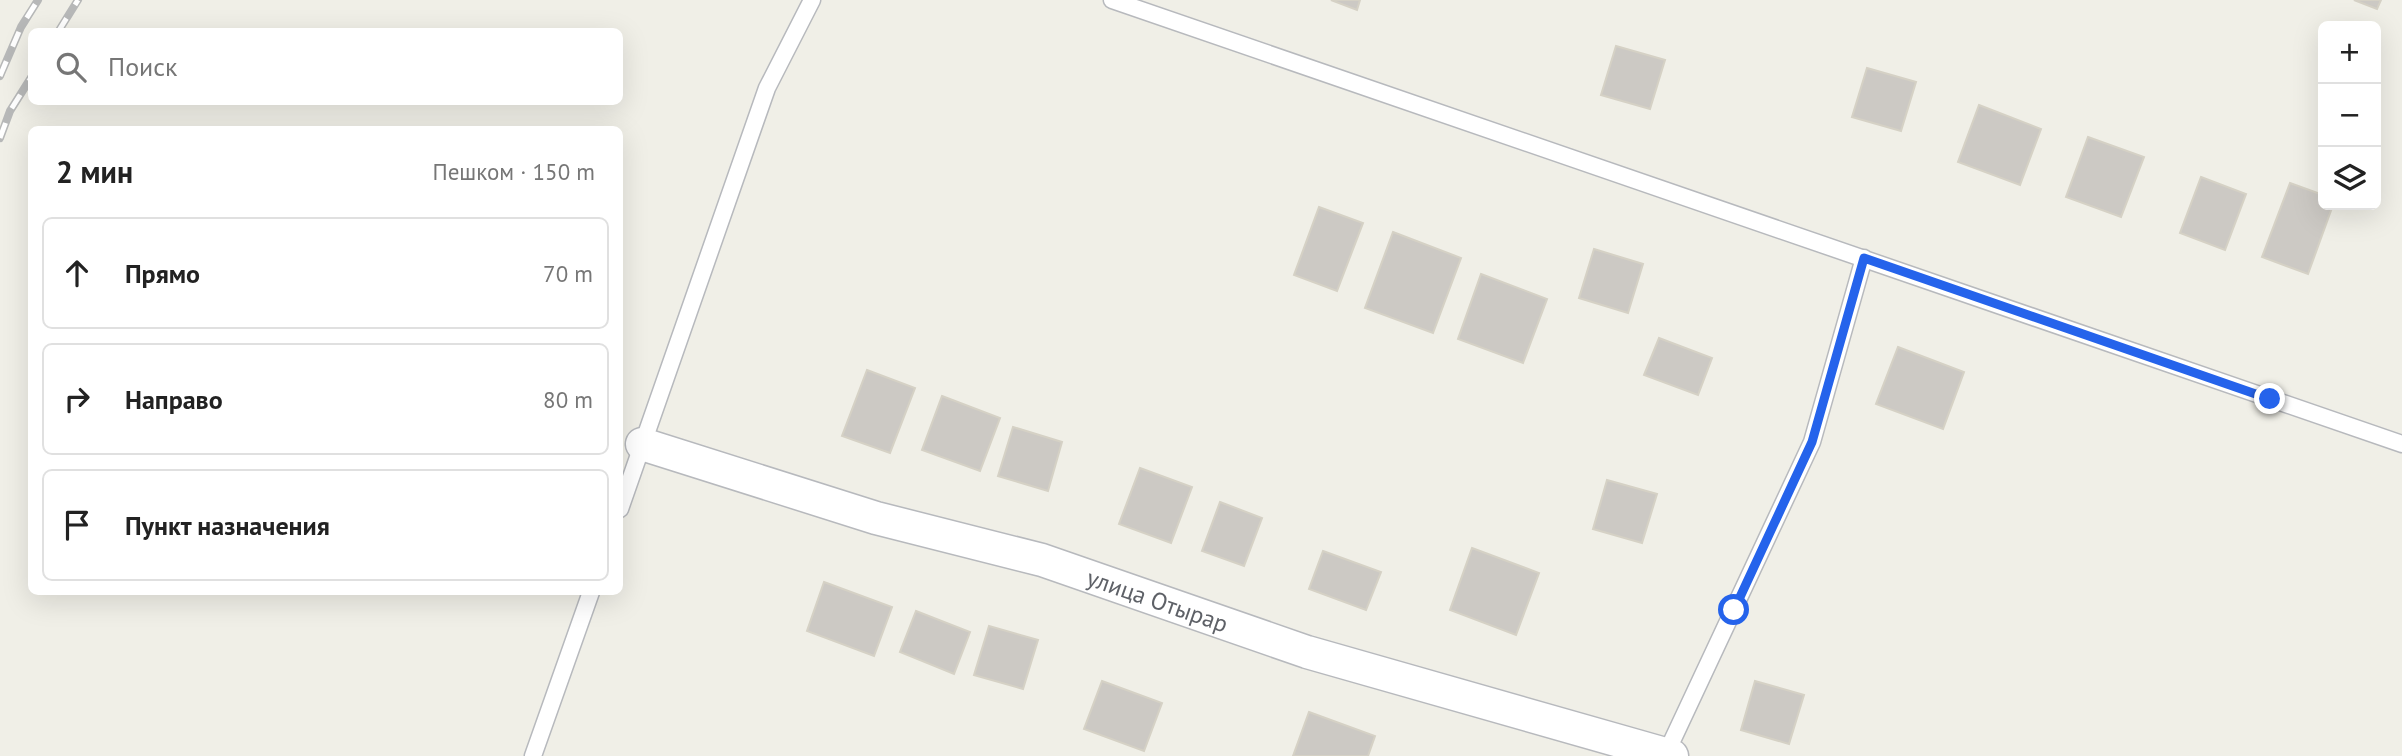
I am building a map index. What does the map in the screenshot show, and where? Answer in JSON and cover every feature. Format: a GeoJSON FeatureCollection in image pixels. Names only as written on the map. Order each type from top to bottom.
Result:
{"type":"FeatureCollection","features":[{"type":"Feature","properties":{"kind":"street","name":"улица Отырар"},"geometry":{"type":"LineString","coordinates":[[642,444],[876,518],[1042,560],[1307,652],[1668,755]]}},
{"type":"Feature","properties":{"kind":"lane"},"geometry":{"type":"LineString","coordinates":[[623,500],[767,88],[812,0]]}},
{"type":"Feature","properties":{"kind":"lane"},"geometry":{"type":"LineString","coordinates":[[1112,0],[2402,444]]}},
{"type":"Feature","properties":{"kind":"lane"},"geometry":{"type":"LineString","coordinates":[[1668,755],[1812,442],[1864,258]]}},
{"type":"Feature","properties":{"kind":"lane"},"geometry":{"type":"LineString","coordinates":[[533,756],[590,595]]}},
{"type":"Feature","properties":{"kind":"building"},"geometry":{"type":"Polygon","coordinates":[[[1331,0],[1360,0],[1357,10],[1331,0]]]}},
{"type":"Feature","properties":{"kind":"building"},"geometry":{"type":"Polygon","coordinates":[[[2354,0],[2381,0],[2377,9],[2354,0]]]}},
{"type":"Feature","properties":{"kind":"building"},"geometry":{"type":"Polygon","coordinates":[[[1616,46],[1665,60],[1650,109],[1601,95],[1616,46]]]}},
{"type":"Feature","properties":{"kind":"building"},"geometry":{"type":"Polygon","coordinates":[[[1867,68],[1916,82],[1901,131],[1852,117],[1867,68]]]}},
{"type":"Feature","properties":{"kind":"building"},"geometry":{"type":"Polygon","coordinates":[[[1979,105],[2041,129],[2020,185],[1958,162],[1979,105]]]}},
{"type":"Feature","properties":{"kind":"building"},"geometry":{"type":"Polygon","coordinates":[[[2088,137],[2144,157],[2121,217],[2066,197],[2088,137]]]}},
{"type":"Feature","properties":{"kind":"building"},"geometry":{"type":"Polygon","coordinates":[[[2201,177],[2246,194],[2225,250],[2180,233],[2201,177]]]}},
{"type":"Feature","properties":{"kind":"building"},"geometry":{"type":"Polygon","coordinates":[[[2290,183],[2318,193],[2318,210],[2331,210],[2308,274],[2262,257],[2290,183]]]}},
{"type":"Feature","properties":{"kind":"building"},"geometry":{"type":"Polygon","coordinates":[[[1319,207],[1363,223],[1337,291],[1294,275],[1319,207]]]}},
{"type":"Feature","properties":{"kind":"building"},"geometry":{"type":"Polygon","coordinates":[[[1393,232],[1461,258],[1433,333],[1365,308],[1393,232]]]}},
{"type":"Feature","properties":{"kind":"building"},"geometry":{"type":"Polygon","coordinates":[[[1594,249],[1643,264],[1628,313],[1579,298],[1594,249]]]}},
{"type":"Feature","properties":{"kind":"building"},"geometry":{"type":"Polygon","coordinates":[[[1481,274],[1547,299],[1523,363],[1458,339],[1481,274]]]}},
{"type":"Feature","properties":{"kind":"building"},"geometry":{"type":"Polygon","coordinates":[[[1659,338],[1712,358],[1698,395],[1644,375],[1659,338]]]}},
{"type":"Feature","properties":{"kind":"building"},"geometry":{"type":"Polygon","coordinates":[[[1898,347],[1964,372],[1943,429],[1876,404],[1898,347]]]}},
{"type":"Feature","properties":{"kind":"building"},"geometry":{"type":"Polygon","coordinates":[[[867,370],[915,388],[890,453],[842,436],[867,370]]]}},
{"type":"Feature","properties":{"kind":"building"},"geometry":{"type":"Polygon","coordinates":[[[942,396],[1000,418],[980,471],[922,450],[942,396]]]}},
{"type":"Feature","properties":{"kind":"building"},"geometry":{"type":"Polygon","coordinates":[[[1013,427],[1062,442],[1048,491],[998,476],[1013,427]]]}},
{"type":"Feature","properties":{"kind":"building"},"geometry":{"type":"Polygon","coordinates":[[[1140,468],[1192,487],[1171,543],[1119,524],[1140,468]]]}},
{"type":"Feature","properties":{"kind":"building"},"geometry":{"type":"Polygon","coordinates":[[[1607,480],[1657,494],[1642,543],[1593,529],[1607,480]]]}},
{"type":"Feature","properties":{"kind":"building"},"geometry":{"type":"Polygon","coordinates":[[[1220,502],[1262,518],[1244,566],[1202,551],[1220,502]]]}},
{"type":"Feature","properties":{"kind":"building"},"geometry":{"type":"Polygon","coordinates":[[[1472,548],[1539,573],[1516,635],[1450,610],[1472,548]]]}},
{"type":"Feature","properties":{"kind":"building"},"geometry":{"type":"Polygon","coordinates":[[[1323,551],[1381,572],[1366,610],[1309,589],[1323,551]]]}},
{"type":"Feature","properties":{"kind":"building"},"geometry":{"type":"Polygon","coordinates":[[[824,582],[892,607],[874,656],[807,631],[824,582]]]}},
{"type":"Feature","properties":{"kind":"building"},"geometry":{"type":"Polygon","coordinates":[[[916,611],[970,632],[954,674],[900,652],[916,611]]]}},
{"type":"Feature","properties":{"kind":"building"},"geometry":{"type":"Polygon","coordinates":[[[989,626],[1038,640],[1023,689],[974,675],[989,626]]]}},
{"type":"Feature","properties":{"kind":"building"},"geometry":{"type":"Polygon","coordinates":[[[1102,681],[1162,703],[1144,751],[1084,729],[1102,681]]]}},
{"type":"Feature","properties":{"kind":"building"},"geometry":{"type":"Polygon","coordinates":[[[1755,681],[1804,695],[1789,744],[1741,730],[1755,681]]]}},
{"type":"Feature","properties":{"kind":"building"},"geometry":{"type":"Polygon","coordinates":[[[1309,712],[1375,736],[1368,756],[1293,756],[1309,712]]]}},
{"type":"Feature","properties":{"kind":"railway"},"geometry":{"type":"LineString","coordinates":[[0,76],[21,27],[38,0]]}},
{"type":"Feature","properties":{"kind":"railway"},"geometry":{"type":"LineString","coordinates":[[60,28],[78,0]]}},
{"type":"Feature","properties":{"kind":"railway"},"geometry":{"type":"LineString","coordinates":[[0,138],[10,111],[28,82]]}},
{"type":"Feature","properties":{"kind":"route"},"geometry":{"type":"LineString","coordinates":[[1734,610],[1812,442],[1864,258],[2270,399]]}}]}
